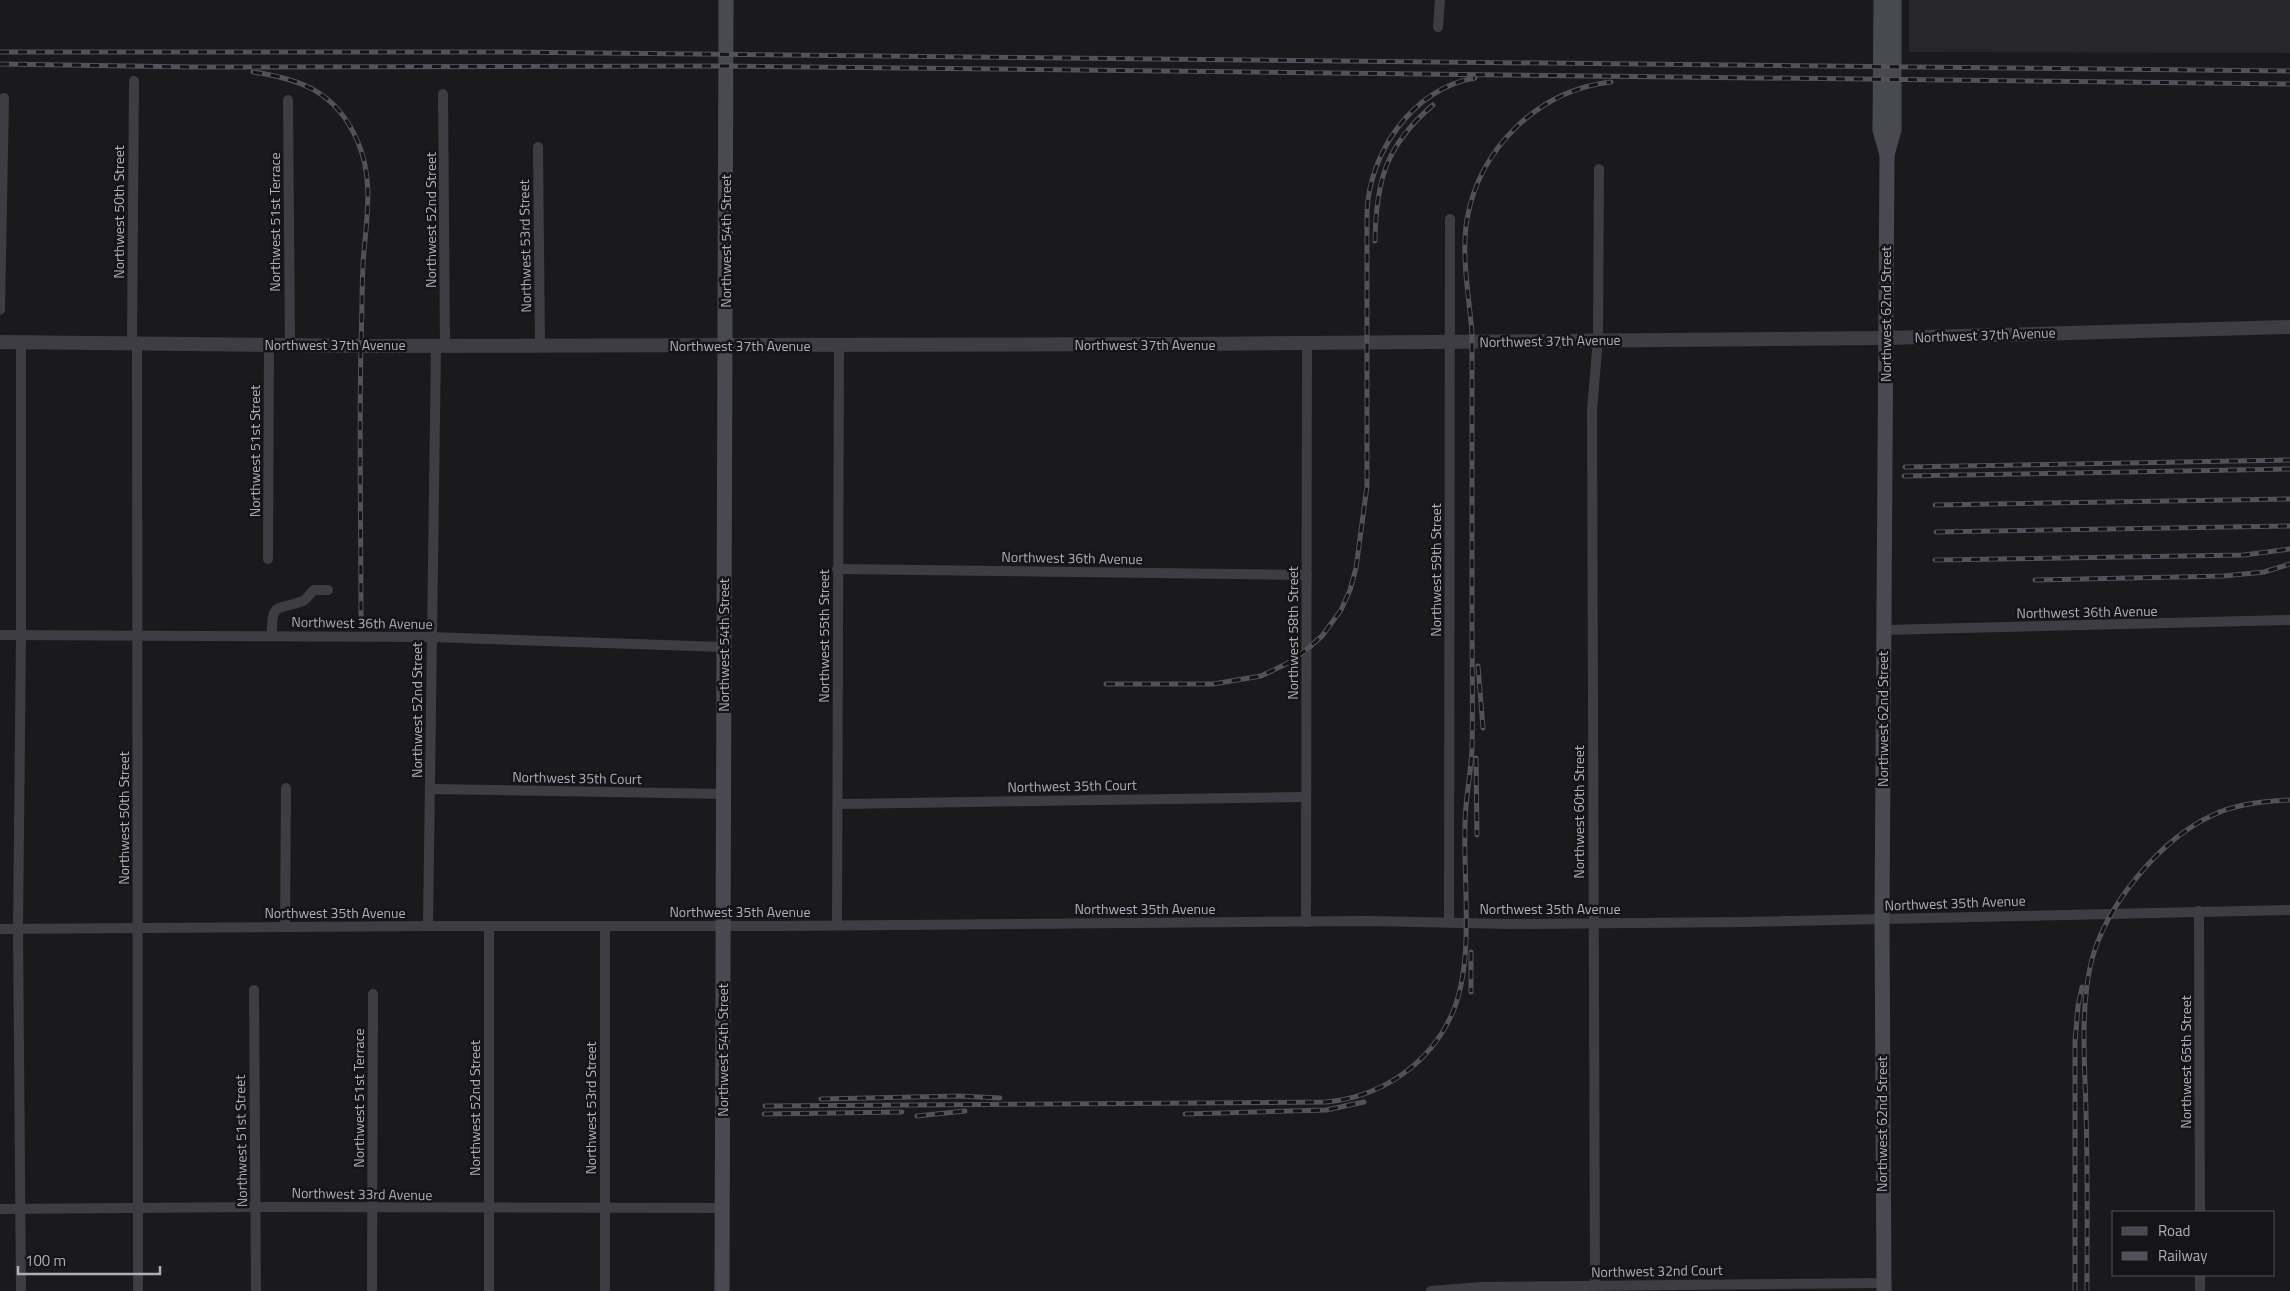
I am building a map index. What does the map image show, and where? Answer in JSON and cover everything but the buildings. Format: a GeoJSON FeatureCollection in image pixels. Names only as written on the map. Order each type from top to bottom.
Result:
{"type":"FeatureCollection","features":[{"type":"Feature","properties":{"kind":"main road","name":"Northwest 54th Street"},"geometry":{"type":"LineString","coordinates":[[722,1291],[726,0]]}},
{"type":"Feature","properties":{"kind":"main road"},"geometry":{"type":"LineString","coordinates":[[1881,0],[1887,79]]}},
{"type":"Feature","properties":{"kind":"main road"},"geometry":{"type":"LineString","coordinates":[[1887,79],[1894,0]]}},
{"type":"Feature","properties":{"kind":"main road","name":"Northwest 62nd Street"},"geometry":{"type":"LineString","coordinates":[[1883,1288],[1882,918],[1887,155],[1880,130],[1887,79]]}},
{"type":"Feature","properties":{"kind":"street"},"geometry":{"type":"LineString","coordinates":[[1438,28],[1440,0]]}},
{"type":"Feature","properties":{"kind":"street","name":"Northwest 50th Street"},"geometry":{"type":"LineString","coordinates":[[134,81],[138,1291]]}},
{"type":"Feature","properties":{"kind":"street","name":"Northwest 52nd Street"},"geometry":{"type":"LineString","coordinates":[[428,926],[431,637],[441,345],[444,94]]}},
{"type":"Feature","properties":{"kind":"street"},"geometry":{"type":"LineString","coordinates":[[0,310],[4,98]]}},
{"type":"Feature","properties":{"kind":"street","name":"Northwest 51st Terrace"},"geometry":{"type":"LineString","coordinates":[[288,100],[290,345]]}},
{"type":"Feature","properties":{"kind":"street","name":"Northwest 53rd Street"},"geometry":{"type":"LineString","coordinates":[[538,146],[540,345]]}},
{"type":"Feature","properties":{"kind":"street","name":"Northwest 60th Street"},"geometry":{"type":"LineString","coordinates":[[1594,1285],[1592,410],[1598,339],[1599,169]]}},
{"type":"Feature","properties":{"kind":"street","name":"Northwest 59th Street"},"geometry":{"type":"LineString","coordinates":[[1449,921],[1450,219]]}},
{"type":"Feature","properties":{"kind":"street","name":"Northwest 37th Avenue"},"geometry":{"type":"LineString","coordinates":[[0,342],[290,345],[839,346],[1307,344],[1598,339],[1886,338],[2290,327]]}},
{"type":"Feature","properties":{"kind":"street"},"geometry":{"type":"LineString","coordinates":[[21,342],[18,929],[21,1291]]}},
{"type":"Feature","properties":{"kind":"street","name":"Northwest 51st Street"},"geometry":{"type":"LineString","coordinates":[[268,559],[269,344]]}},
{"type":"Feature","properties":{"kind":"street","name":"Northwest 58th Street"},"geometry":{"type":"LineString","coordinates":[[1306,922],[1307,344]]}},
{"type":"Feature","properties":{"kind":"street","name":"Northwest 55th Street"},"geometry":{"type":"LineString","coordinates":[[837,925],[839,804],[839,346]]}},
{"type":"Feature","properties":{"kind":"street","name":"Northwest 36th Avenue"},"geometry":{"type":"LineString","coordinates":[[838,569],[1307,575]]}},
{"type":"Feature","properties":{"kind":"street"},"geometry":{"type":"LineString","coordinates":[[272,636],[273,616],[281,605],[303,601],[314,590],[328,590]]}},
{"type":"Feature","properties":{"kind":"street","name":"Northwest 36th Avenue"},"geometry":{"type":"LineString","coordinates":[[1884,630],[2290,620]]}},
{"type":"Feature","properties":{"kind":"street","name":"Northwest 36th Avenue"},"geometry":{"type":"LineString","coordinates":[[0,635],[431,637],[724,647]]}},
{"type":"Feature","properties":{"kind":"street"},"geometry":{"type":"LineString","coordinates":[[285,926],[286,788]]}},
{"type":"Feature","properties":{"kind":"street","name":"Northwest 35th Court"},"geometry":{"type":"LineString","coordinates":[[430,790],[723,794]]}},
{"type":"Feature","properties":{"kind":"street","name":"Northwest 35th Court"},"geometry":{"type":"LineString","coordinates":[[839,804],[1306,797]]}},
{"type":"Feature","properties":{"kind":"street","name":"Northwest 35th Avenue"},"geometry":{"type":"LineString","coordinates":[[0,929],[138,930],[285,926],[1449,921],[1511,924],[1593,924],[2290,910]]}},
{"type":"Feature","properties":{"kind":"street","name":"Northwest 65th Street"},"geometry":{"type":"LineString","coordinates":[[2199,911],[2200,1211]]}},
{"type":"Feature","properties":{"kind":"street","name":"Northwest 52nd Street"},"geometry":{"type":"LineString","coordinates":[[489,926],[489,1291]]}},
{"type":"Feature","properties":{"kind":"street","name":"Northwest 53rd Street"},"geometry":{"type":"LineString","coordinates":[[605,926],[605,1291]]}},
{"type":"Feature","properties":{"kind":"street","name":"Northwest 51st Street"},"geometry":{"type":"LineString","coordinates":[[254,990],[256,1291]]}},
{"type":"Feature","properties":{"kind":"street","name":"Northwest 51st Terrace"},"geometry":{"type":"LineString","coordinates":[[372,994],[372,1291]]}},
{"type":"Feature","properties":{"kind":"street","name":"Northwest 33rd Avenue"},"geometry":{"type":"LineString","coordinates":[[0,1208],[723,1208]]}},
{"type":"Feature","properties":{"kind":"street"},"geometry":{"type":"LineString","coordinates":[[2200,1276],[2200,1291]]}},
{"type":"Feature","properties":{"kind":"street","name":"Northwest 32nd Court"},"geometry":{"type":"LineString","coordinates":[[1431,1291],[1482,1287],[1594,1285],[1883,1288]]}},
{"type":"Feature","properties":{"kind":"shaded area"},"geometry":{"type":"Polygon","coordinates":[[[1909,0],[2290,0],[2290,53],[1909,52],[1909,0]]]}},
{"type":"Feature","properties":{"kind":"railway"},"geometry":{"type":"LineString","coordinates":[[0,52],[503,52],[2290,71]]}},
{"type":"Feature","properties":{"kind":"railway"},"geometry":{"type":"LineString","coordinates":[[0,64],[193,67],[726,66],[2290,84]]}},
{"type":"Feature","properties":{"kind":"railway"},"geometry":{"type":"LineString","coordinates":[[253,72],[301,84],[328,99],[339,110],[357,140],[366,170],[368,201],[363,263],[360,377],[361,622]]}},
{"type":"Feature","properties":{"kind":"railway"},"geometry":{"type":"LineString","coordinates":[[1106,684],[1213,684],[1261,676],[1288,663],[1306,650],[1322,636],[1341,610],[1350,590],[1356,568],[1367,486],[1367,212],[1370,190],[1376,168],[1386,146],[1414,109],[1432,95],[1453,84],[1475,78]]}},
{"type":"Feature","properties":{"kind":"railway"},"geometry":{"type":"LineString","coordinates":[[765,1106],[1326,1102],[1346,1099],[1384,1085],[1417,1063],[1430,1049],[1452,1014],[1459,993],[1466,946],[1465,815],[1471,758],[1472,716],[1472,333],[1465,262],[1467,219],[1474,193],[1485,168],[1499,146],[1517,126],[1537,110],[1560,97],[1585,87],[1611,82]]}},
{"type":"Feature","properties":{"kind":"railway"},"geometry":{"type":"LineString","coordinates":[[1375,241],[1378,200],[1381,182],[1387,165],[1404,135],[1433,105]]}},
{"type":"Feature","properties":{"kind":"railway"},"geometry":{"type":"LineString","coordinates":[[1905,467],[2290,460]]}},
{"type":"Feature","properties":{"kind":"railway"},"geometry":{"type":"LineString","coordinates":[[1904,476],[2290,469]]}},
{"type":"Feature","properties":{"kind":"railway"},"geometry":{"type":"LineString","coordinates":[[1935,505],[2290,499]]}},
{"type":"Feature","properties":{"kind":"railway"},"geometry":{"type":"LineString","coordinates":[[1936,532],[2290,526]]}},
{"type":"Feature","properties":{"kind":"railway"},"geometry":{"type":"LineString","coordinates":[[1935,560],[2244,555],[2290,549]]}},
{"type":"Feature","properties":{"kind":"railway"},"geometry":{"type":"LineString","coordinates":[[2035,580],[2224,576],[2264,572],[2290,564]]}},
{"type":"Feature","properties":{"kind":"railway"},"geometry":{"type":"LineString","coordinates":[[1478,666],[1483,728]]}},
{"type":"Feature","properties":{"kind":"railway"},"geometry":{"type":"LineString","coordinates":[[1476,758],[1477,835]]}},
{"type":"Feature","properties":{"kind":"railway"},"geometry":{"type":"LineString","coordinates":[[2087,1291],[2084,1019],[2091,963],[2098,941],[2122,897],[2137,877],[2155,857],[2193,826],[2231,808],[2270,801],[2290,800]]}},
{"type":"Feature","properties":{"kind":"railway"},"geometry":{"type":"LineString","coordinates":[[1471,952],[1471,992]]}},
{"type":"Feature","properties":{"kind":"railway"},"geometry":{"type":"LineString","coordinates":[[2075,1291],[2075,1042],[2078,1006],[2082,987]]}},
{"type":"Feature","properties":{"kind":"railway"},"geometry":{"type":"LineString","coordinates":[[821,1099],[959,1096],[1000,1098]]}},
{"type":"Feature","properties":{"kind":"railway"},"geometry":{"type":"LineString","coordinates":[[1185,1114],[1326,1110],[1364,1102]]}},
{"type":"Feature","properties":{"kind":"railway"},"geometry":{"type":"LineString","coordinates":[[917,1116],[965,1111]]}},
{"type":"Feature","properties":{"kind":"railway"},"geometry":{"type":"LineString","coordinates":[[764,1114],[902,1112]]}}]}
